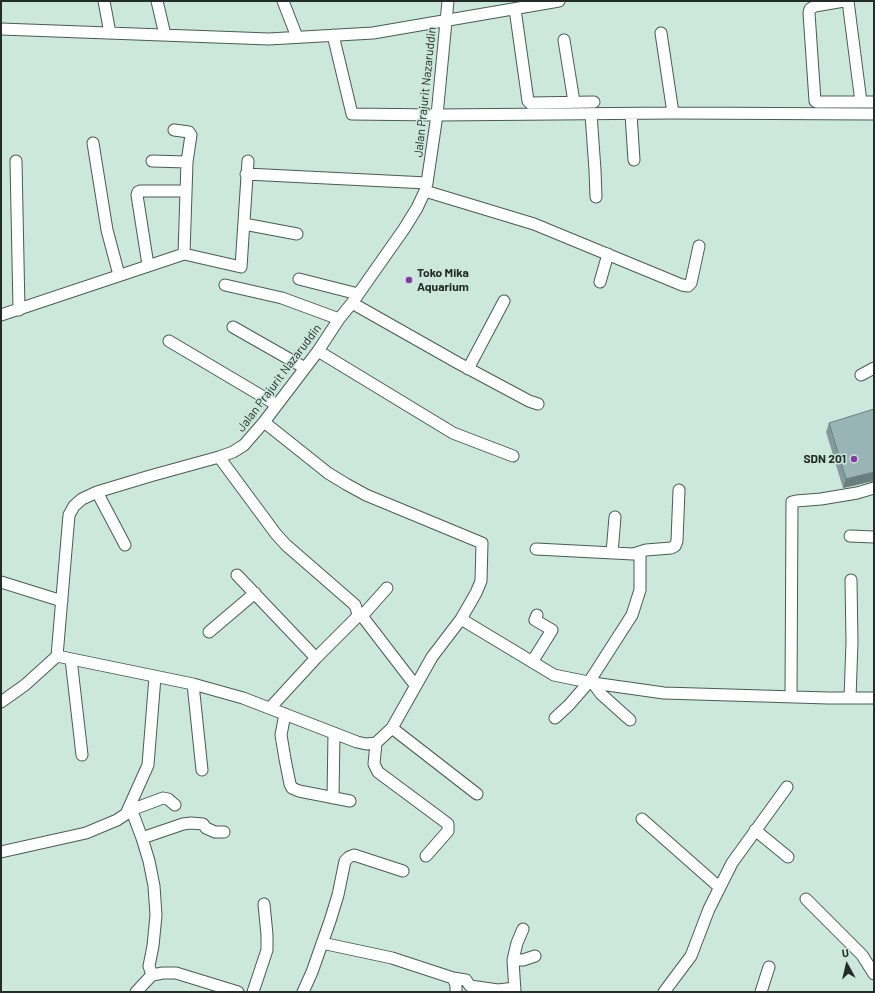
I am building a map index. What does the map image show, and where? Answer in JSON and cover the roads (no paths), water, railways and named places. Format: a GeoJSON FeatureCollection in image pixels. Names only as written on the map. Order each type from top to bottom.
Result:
{"type":"FeatureCollection","features":[{"type":"Feature","properties":{"kind":"street"},"geometry":{"type":"LineString","coordinates":[[104,1],[110,33]]}},
{"type":"Feature","properties":{"kind":"street"},"geometry":{"type":"LineString","coordinates":[[157,1],[165,35]]}},
{"type":"Feature","properties":{"kind":"street"},"geometry":{"type":"LineString","coordinates":[[283,1],[297,37]]}},
{"type":"Feature","properties":{"kind":"street","name":"Jalan Prajurit Nazaruddin"},"geometry":{"type":"LineString","coordinates":[[57,656],[69,515],[74,506],[97,492],[219,457],[233,452],[244,445],[264,422],[318,351],[339,319],[404,230],[426,187],[437,115],[448,1]]}},
{"type":"Feature","properties":{"kind":"street"},"geometry":{"type":"LineString","coordinates":[[1,29],[269,39],[373,33],[559,1]]}},
{"type":"Feature","properties":{"kind":"street"},"geometry":{"type":"LineString","coordinates":[[844,1],[815,6],[810,9],[814,98],[817,102],[874,102]]}},
{"type":"Feature","properties":{"kind":"street"},"geometry":{"type":"LineString","coordinates":[[848,1],[861,102]]}},
{"type":"Feature","properties":{"kind":"street"},"geometry":{"type":"LineString","coordinates":[[515,9],[528,101],[530,103],[594,102]]}},
{"type":"Feature","properties":{"kind":"street"},"geometry":{"type":"LineString","coordinates":[[661,33],[673,113]]}},
{"type":"Feature","properties":{"kind":"street"},"geometry":{"type":"LineString","coordinates":[[333,35],[352,114],[874,114]]}},
{"type":"Feature","properties":{"kind":"street"},"geometry":{"type":"LineString","coordinates":[[564,40],[574,102]]}},
{"type":"Feature","properties":{"kind":"street"},"geometry":{"type":"LineString","coordinates":[[591,114],[596,198]]}},
{"type":"Feature","properties":{"kind":"street"},"geometry":{"type":"LineString","coordinates":[[631,114],[634,160]]}},
{"type":"Feature","properties":{"kind":"street"},"geometry":{"type":"LineString","coordinates":[[174,130],[190,134],[187,162],[184,254]]}},
{"type":"Feature","properties":{"kind":"street"},"geometry":{"type":"LineString","coordinates":[[93,143],[107,230],[119,275]]}},
{"type":"Feature","properties":{"kind":"street"},"geometry":{"type":"LineString","coordinates":[[16,161],[19,310]]}},
{"type":"Feature","properties":{"kind":"street"},"geometry":{"type":"LineString","coordinates":[[152,161],[187,162]]}},
{"type":"Feature","properties":{"kind":"street"},"geometry":{"type":"LineString","coordinates":[[1,315],[184,254],[241,267],[248,161]]}},
{"type":"Feature","properties":{"kind":"street"},"geometry":{"type":"LineString","coordinates":[[246,174],[426,187],[534,224],[688,286],[691,284],[699,246]]}},
{"type":"Feature","properties":{"kind":"street"},"geometry":{"type":"LineString","coordinates":[[148,265],[137,195],[138,192],[186,191]]}},
{"type":"Feature","properties":{"kind":"street"},"geometry":{"type":"LineString","coordinates":[[244,224],[298,234]]}},
{"type":"Feature","properties":{"kind":"street"},"geometry":{"type":"LineString","coordinates":[[600,282],[608,254]]}},
{"type":"Feature","properties":{"kind":"street"},"geometry":{"type":"LineString","coordinates":[[299,279],[355,298],[468,368],[538,404]]}},
{"type":"Feature","properties":{"kind":"street"},"geometry":{"type":"LineString","coordinates":[[225,285],[282,298],[339,319]]}},
{"type":"Feature","properties":{"kind":"street"},"geometry":{"type":"LineString","coordinates":[[468,368],[504,301]]}},
{"type":"Feature","properties":{"kind":"street"},"geometry":{"type":"LineString","coordinates":[[233,327],[305,368]]}},
{"type":"Feature","properties":{"kind":"street"},"geometry":{"type":"LineString","coordinates":[[169,341],[277,404]]}},
{"type":"Feature","properties":{"kind":"street"},"geometry":{"type":"LineString","coordinates":[[318,351],[453,433],[513,456]]}},
{"type":"Feature","properties":{"kind":"street"},"geometry":{"type":"LineString","coordinates":[[861,375],[874,368]]}},
{"type":"Feature","properties":{"kind":"street"},"geometry":{"type":"LineString","coordinates":[[1,702],[25,684],[57,656],[193,684],[243,698],[357,742],[366,744],[376,742],[392,728],[432,657],[461,619],[476,593],[481,581],[482,543],[366,495],[346,484],[328,473],[264,422]]}},
{"type":"Feature","properties":{"kind":"street"},"geometry":{"type":"LineString","coordinates":[[219,457],[276,534],[286,545],[355,605],[360,615],[416,685]]}},
{"type":"Feature","properties":{"kind":"street"},"geometry":{"type":"LineString","coordinates":[[791,697],[792,502],[857,493],[874,488]]}},
{"type":"Feature","properties":{"kind":"street"},"geometry":{"type":"LineString","coordinates":[[536,549],[633,554],[671,548],[675,546],[677,541],[679,490]]}},
{"type":"Feature","properties":{"kind":"street"},"geometry":{"type":"LineString","coordinates":[[97,492],[125,545]]}},
{"type":"Feature","properties":{"kind":"street"},"geometry":{"type":"LineString","coordinates":[[612,553],[615,517]]}},
{"type":"Feature","properties":{"kind":"street"},"geometry":{"type":"LineString","coordinates":[[850,536],[874,537]]}},
{"type":"Feature","properties":{"kind":"street"},"geometry":{"type":"LineString","coordinates":[[555,718],[591,683],[632,615],[640,590],[640,552]]}},
{"type":"Feature","properties":{"kind":"street"},"geometry":{"type":"LineString","coordinates":[[237,575],[316,658]]}},
{"type":"Feature","properties":{"kind":"street"},"geometry":{"type":"LineString","coordinates":[[850,698],[852,642],[851,580]]}},
{"type":"Feature","properties":{"kind":"street"},"geometry":{"type":"LineString","coordinates":[[1,582],[62,601]]}},
{"type":"Feature","properties":{"kind":"street"},"geometry":{"type":"LineString","coordinates":[[270,708],[316,658],[387,588]]}},
{"type":"Feature","properties":{"kind":"street"},"geometry":{"type":"LineString","coordinates":[[209,632],[255,594]]}},
{"type":"Feature","properties":{"kind":"street"},"geometry":{"type":"LineString","coordinates":[[532,662],[552,630],[535,620],[537,615]]}},
{"type":"Feature","properties":{"kind":"street"},"geometry":{"type":"LineString","coordinates":[[461,619],[554,674],[591,683],[664,693],[874,698]]}},
{"type":"Feature","properties":{"kind":"street"},"geometry":{"type":"LineString","coordinates":[[71,659],[82,755]]}},
{"type":"Feature","properties":{"kind":"street"},"geometry":{"type":"LineString","coordinates":[[1,852],[86,833],[118,820],[126,814],[131,808],[148,765],[155,677]]}},
{"type":"Feature","properties":{"kind":"street"},"geometry":{"type":"LineString","coordinates":[[591,683],[630,720]]}},
{"type":"Feature","properties":{"kind":"street"},"geometry":{"type":"LineString","coordinates":[[193,684],[202,770]]}},
{"type":"Feature","properties":{"kind":"street"},"geometry":{"type":"LineString","coordinates":[[285,714],[281,735],[292,788],[298,791],[350,801]]}},
{"type":"Feature","properties":{"kind":"street"},"geometry":{"type":"LineString","coordinates":[[392,728],[477,794]]}},
{"type":"Feature","properties":{"kind":"street"},"geometry":{"type":"LineString","coordinates":[[333,798],[334,732]]}},
{"type":"Feature","properties":{"kind":"street"},"geometry":{"type":"LineString","coordinates":[[376,742],[374,764],[378,772],[448,824],[448,831],[426,856]]}},
{"type":"Feature","properties":{"kind":"street"},"geometry":{"type":"LineString","coordinates":[[664,992],[691,956],[719,887],[732,863],[787,787]]}},
{"type":"Feature","properties":{"kind":"street"},"geometry":{"type":"LineString","coordinates":[[131,808],[163,798],[168,799],[174,805]]}},
{"type":"Feature","properties":{"kind":"street"},"geometry":{"type":"LineString","coordinates":[[131,808],[149,861],[154,886],[156,915],[153,946],[149,966],[152,975]]}},
{"type":"Feature","properties":{"kind":"street"},"geometry":{"type":"LineString","coordinates":[[642,819],[719,887]]}},
{"type":"Feature","properties":{"kind":"street"},"geometry":{"type":"LineString","coordinates":[[142,838],[183,824],[191,823],[203,824],[206,828],[215,832],[224,832]]}},
{"type":"Feature","properties":{"kind":"street"},"geometry":{"type":"LineString","coordinates":[[755,830],[788,857]]}},
{"type":"Feature","properties":{"kind":"street"},"geometry":{"type":"LineString","coordinates":[[303,992],[312,972],[338,895],[348,857],[354,855],[403,871]]}},
{"type":"Feature","properties":{"kind":"street"},"geometry":{"type":"LineString","coordinates":[[806,899],[862,955],[874,974]]}},
{"type":"Feature","properties":{"kind":"street"},"geometry":{"type":"LineString","coordinates":[[253,992],[267,950],[268,935],[264,904]]}},
{"type":"Feature","properties":{"kind":"street"},"geometry":{"type":"LineString","coordinates":[[322,943],[392,958],[453,978],[466,980],[470,986],[498,990],[515,990],[513,960],[523,929]]}},
{"type":"Feature","properties":{"kind":"street"},"geometry":{"type":"LineString","coordinates":[[513,960],[523,960],[535,956]]}},
{"type":"Feature","properties":{"kind":"street"},"geometry":{"type":"LineString","coordinates":[[761,992],[769,967]]}},
{"type":"Feature","properties":{"kind":"street"},"geometry":{"type":"LineString","coordinates":[[136,992],[152,975],[163,973],[176,973],[238,992]]}},
{"type":"Feature","properties":{"kind":"street"},"geometry":{"type":"LineString","coordinates":[[453,978],[456,985],[456,992]]}},
{"type":"Feature","properties":{"kind":"place","name":"Toko Mika Aquarium"},"geometry":{"type":"Point","coordinates":[409,280]}},
{"type":"Feature","properties":{"kind":"place","name":"SDN 201"},"geometry":{"type":"Point","coordinates":[854,459]}}]}
